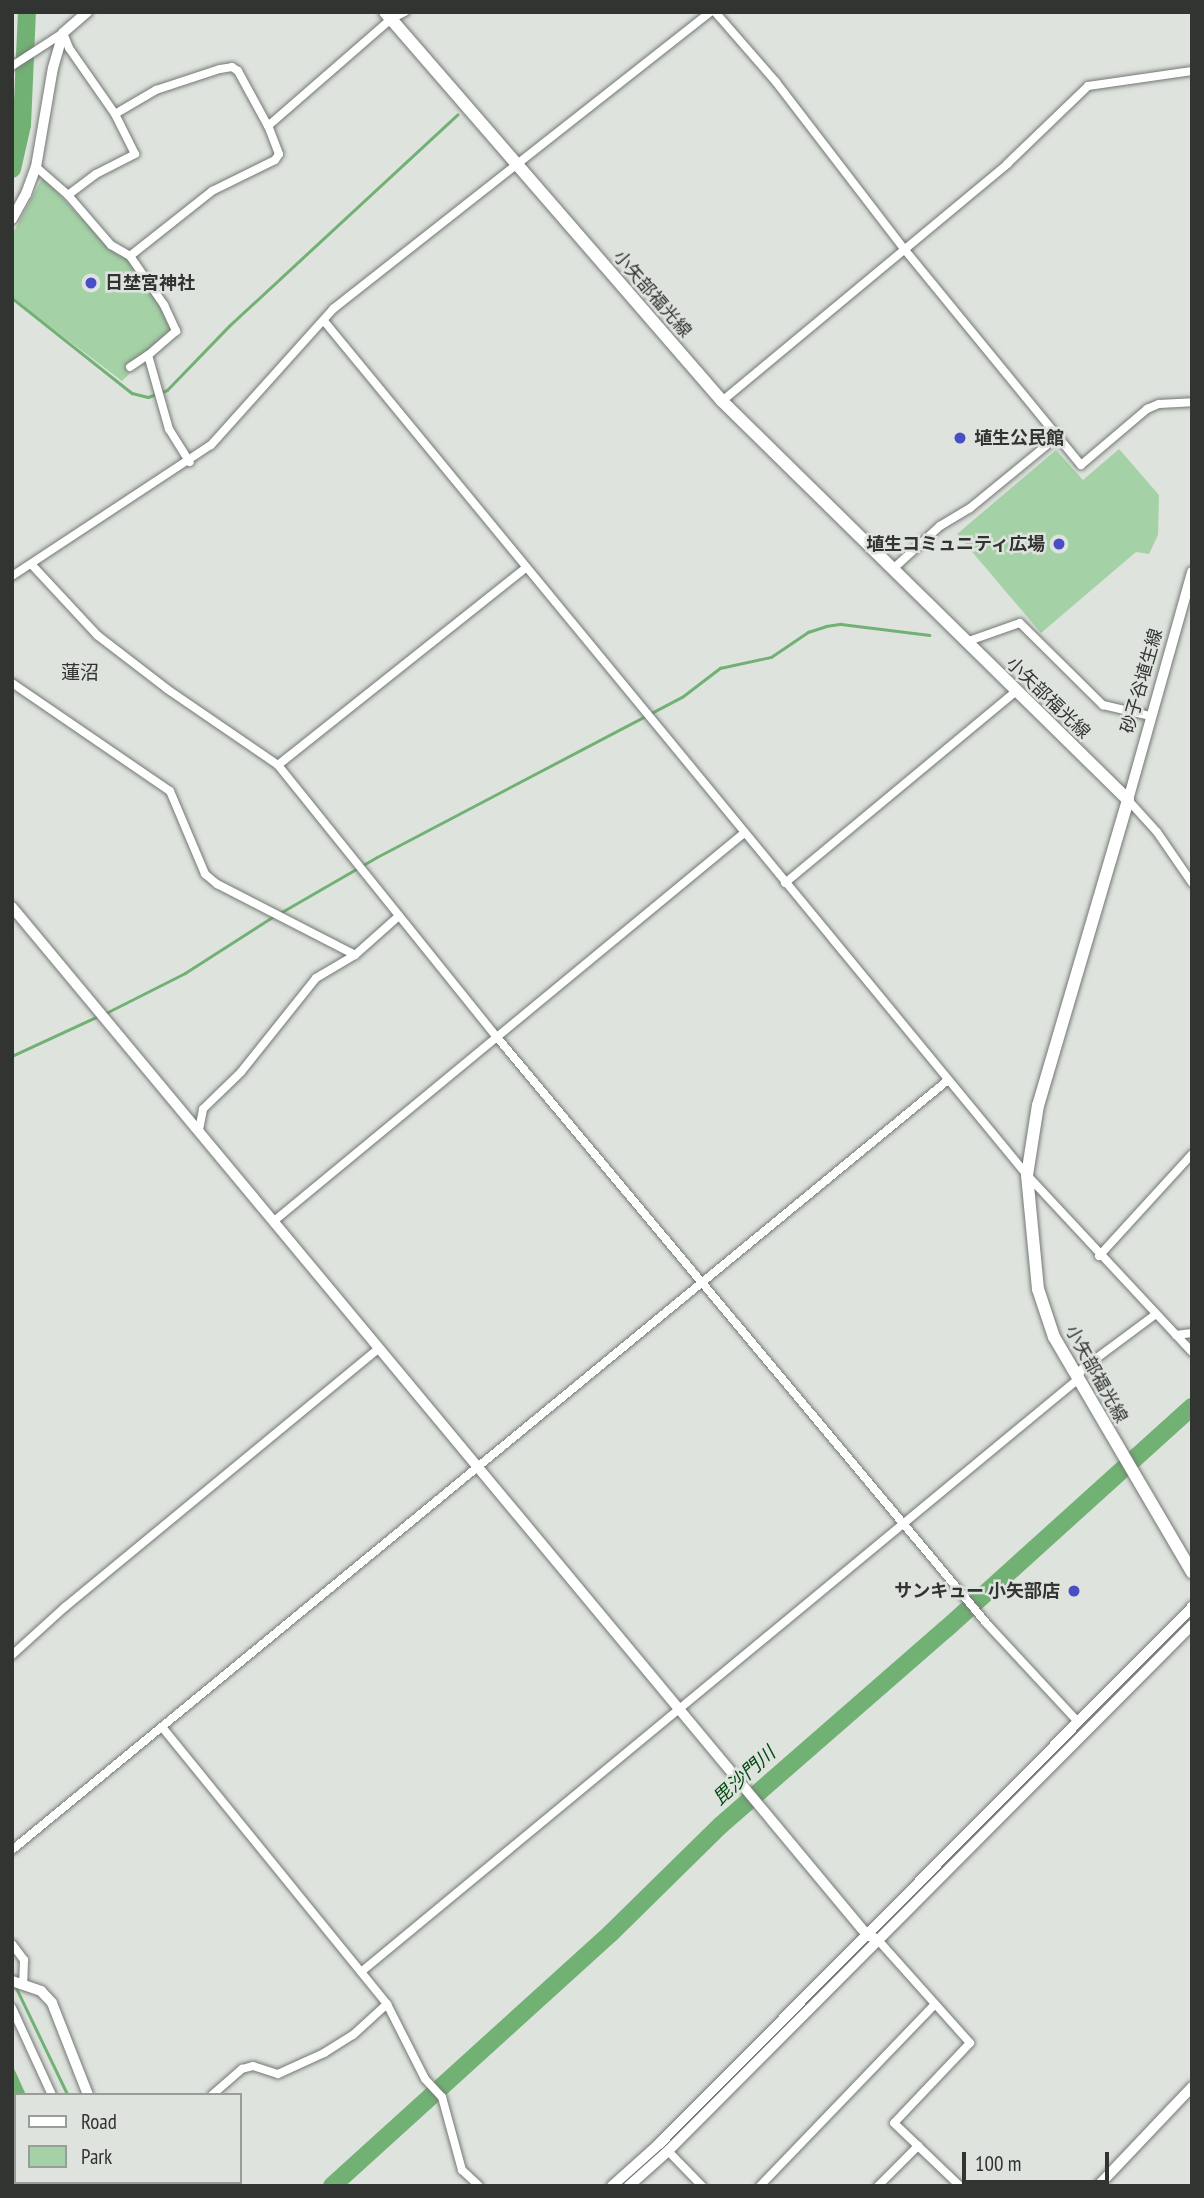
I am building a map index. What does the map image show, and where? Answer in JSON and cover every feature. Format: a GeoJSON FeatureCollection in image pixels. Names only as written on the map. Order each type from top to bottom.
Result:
{"type":"FeatureCollection","features":[{"type":"Feature","properties":{"kind":"main road","name":"小矢部福光線"},"geometry":{"type":"LineString","coordinates":[[388,16],[722,401],[1128,800],[1038,1105],[1027,1175],[1038,1289],[1054,1337],[1192,1572]]}},
{"type":"Feature","properties":{"kind":"street"},"geometry":{"type":"LineString","coordinates":[[12,66],[63,33],[87,12]]}},
{"type":"Feature","properties":{"kind":"street"},"geometry":{"type":"LineString","coordinates":[[268,126],[388,16],[405,12]]}},
{"type":"Feature","properties":{"kind":"street"},"geometry":{"type":"LineString","coordinates":[[12,576],[190,462],[211,445],[333,309],[712,12],[776,82],[905,250],[1081,464],[1147,409],[1159,404],[1192,402]]}},
{"type":"Feature","properties":{"kind":"street"},"geometry":{"type":"LineString","coordinates":[[63,33],[69,48],[116,114],[135,154],[96,174],[68,195]]}},
{"type":"Feature","properties":{"kind":"street"},"geometry":{"type":"LineString","coordinates":[[12,219],[36,167],[52,68],[63,33]]}},
{"type":"Feature","properties":{"kind":"street"},"geometry":{"type":"LineString","coordinates":[[116,114],[156,90],[232,67],[238,71],[268,126],[279,153],[275,160],[212,191],[130,256]]}},
{"type":"Feature","properties":{"kind":"street"},"geometry":{"type":"LineString","coordinates":[[722,401],[1007,164],[1088,86],[1192,71]]}},
{"type":"Feature","properties":{"kind":"street"},"geometry":{"type":"LineString","coordinates":[[36,167],[68,195],[111,244],[130,256],[164,305],[176,331],[130,367]]}},
{"type":"Feature","properties":{"kind":"street"},"geometry":{"type":"LineString","coordinates":[[324,321],[1027,1175],[1192,1352]]}},
{"type":"Feature","properties":{"kind":"street"},"geometry":{"type":"LineString","coordinates":[[148,355],[169,429],[190,462]]}},
{"type":"Feature","properties":{"kind":"street"},"geometry":{"type":"LineString","coordinates":[[893,569],[940,526],[970,508],[1058,436]]}},
{"type":"Feature","properties":{"kind":"street"},"geometry":{"type":"LineString","coordinates":[[32,565],[97,635],[167,689],[278,765],[496,1036],[905,1522],[988,1625],[1078,1722]]}},
{"type":"Feature","properties":{"kind":"street"},"geometry":{"type":"LineString","coordinates":[[278,765],[526,568]]}},
{"type":"Feature","properties":{"kind":"street","name":"砂子谷埴生線"},"geometry":{"type":"LineString","coordinates":[[1128,800],[1192,572]]}},
{"type":"Feature","properties":{"kind":"street"},"geometry":{"type":"LineString","coordinates":[[966,642],[1020,623],[1104,705],[1150,716]]}},
{"type":"Feature","properties":{"kind":"street"},"geometry":{"type":"LineString","coordinates":[[12,683],[170,791],[205,874],[217,884],[355,955]]}},
{"type":"Feature","properties":{"kind":"street"},"geometry":{"type":"LineString","coordinates":[[785,883],[1016,691]]}},
{"type":"Feature","properties":{"kind":"street"},"geometry":{"type":"LineString","coordinates":[[1128,800],[1157,832],[1192,883]]}},
{"type":"Feature","properties":{"kind":"street"},"geometry":{"type":"LineString","coordinates":[[274,1221],[744,833]]}},
{"type":"Feature","properties":{"kind":"street"},"geometry":{"type":"LineString","coordinates":[[12,907],[866,1934],[878,1940],[970,2043],[894,2123],[960,2186]]}},
{"type":"Feature","properties":{"kind":"street"},"geometry":{"type":"LineString","coordinates":[[199,1130],[203,1109],[241,1072],[316,978],[355,955],[399,916]]}},
{"type":"Feature","properties":{"kind":"street"},"geometry":{"type":"LineString","coordinates":[[12,1850],[948,1080]]}},
{"type":"Feature","properties":{"kind":"street"},"geometry":{"type":"LineString","coordinates":[[1100,1256],[1192,1154]]}},
{"type":"Feature","properties":{"kind":"street"},"geometry":{"type":"LineString","coordinates":[[362,1972],[1077,1380],[1082,1369],[1156,1314]]}},
{"type":"Feature","properties":{"kind":"street"},"geometry":{"type":"LineString","coordinates":[[1175,1335],[1192,1333]]}},
{"type":"Feature","properties":{"kind":"street"},"geometry":{"type":"LineString","coordinates":[[12,1655],[65,1607],[379,1348]]}},
{"type":"Feature","properties":{"kind":"street"},"geometry":{"type":"LineString","coordinates":[[612,2186],[659,2144],[1192,1607]]}},
{"type":"Feature","properties":{"kind":"street"},"geometry":{"type":"LineString","coordinates":[[629,2186],[668,2151],[1192,1625]]}},
{"type":"Feature","properties":{"kind":"street"},"geometry":{"type":"LineString","coordinates":[[162,1727],[387,2004],[425,2079],[442,2096],[462,2170],[479,2186]]}},
{"type":"Feature","properties":{"kind":"street"},"geometry":{"type":"LineString","coordinates":[[12,1944],[24,1961],[18,1983],[41,1991],[52,2003],[87,2093]]}},
{"type":"Feature","properties":{"kind":"street"},"geometry":{"type":"LineString","coordinates":[[214,2093],[242,2069],[253,2066],[278,2074],[324,2053],[353,2035],[387,2004]]}},
{"type":"Feature","properties":{"kind":"street"},"geometry":{"type":"LineString","coordinates":[[760,2186],[934,2005]]}},
{"type":"Feature","properties":{"kind":"street"},"geometry":{"type":"LineString","coordinates":[[12,2008],[51,2093]]}},
{"type":"Feature","properties":{"kind":"street"},"geometry":{"type":"LineString","coordinates":[[1098,2186],[1192,2087]]}},
{"type":"Feature","properties":{"kind":"street"},"geometry":{"type":"LineString","coordinates":[[878,2186],[918,2146]]}},
{"type":"Feature","properties":{"kind":"street"},"geometry":{"type":"LineString","coordinates":[[668,2151],[702,2186]]}},
{"type":"Feature","properties":{"kind":"green space"},"geometry":{"type":"Polygon","coordinates":[[[43,177],[106,245],[128,255],[174,330],[122,381],[12,298],[12,235],[43,177]]]}},
{"type":"Feature","properties":{"kind":"green space","name":"埴生コミュニティ広場"},"geometry":{"type":"Polygon","coordinates":[[[1119,449],[1159,495],[1158,535],[1149,554],[1136,552],[1041,633],[957,534],[1056,450],[1083,480],[1119,449]]]}},
{"type":"Feature","properties":{"kind":"shaded area"},"geometry":{"type":"Polygon","coordinates":[[[12,2064],[25,2093],[14,2093],[14,2170],[12,2064]]]}},
{"type":"Feature","properties":{"kind":"waterway"},"geometry":{"type":"LineString","coordinates":[[12,169],[22,125],[27,12]]}},
{"type":"Feature","properties":{"kind":"waterway"},"geometry":{"type":"LineString","coordinates":[[12,298],[132,393],[148,397],[167,390],[229,326],[457,115]]}},
{"type":"Feature","properties":{"kind":"waterway"},"geometry":{"type":"LineString","coordinates":[[280,913],[377,857],[682,697],[720,668],[771,657],[808,632],[826,626],[841,624],[929,635]]}},
{"type":"Feature","properties":{"kind":"waterway"},"geometry":{"type":"LineString","coordinates":[[104,1014],[185,973],[274,916]]}},
{"type":"Feature","properties":{"kind":"waterway"},"geometry":{"type":"LineString","coordinates":[[12,1056],[98,1016]]}},
{"type":"Feature","properties":{"kind":"waterway","name":"毘沙門川"},"geometry":{"type":"LineString","coordinates":[[332,2186],[610,1934],[721,1825],[946,1629],[1192,1407]]}},
{"type":"Feature","properties":{"kind":"waterway"},"geometry":{"type":"LineString","coordinates":[[15,1985],[67,2093]]}},
{"type":"Feature","properties":{"kind":"place","name":"日埜宮神社"},"geometry":{"type":"Point","coordinates":[91,283]}},
{"type":"Feature","properties":{"kind":"place","name":"埴生公民館"},"geometry":{"type":"Point","coordinates":[960,438]}},
{"type":"Feature","properties":{"kind":"place","name":"埴生コミュニティ広場"},"geometry":{"type":"Point","coordinates":[1059,544]}},
{"type":"Feature","properties":{"kind":"place","name":"サンキュー 小矢部店"},"geometry":{"type":"Point","coordinates":[1074,1591]}},
{"type":"Feature","properties":{"kind":"district","name":"蓮沼"},"geometry":{"type":"Point","coordinates":[80,673]}}]}
